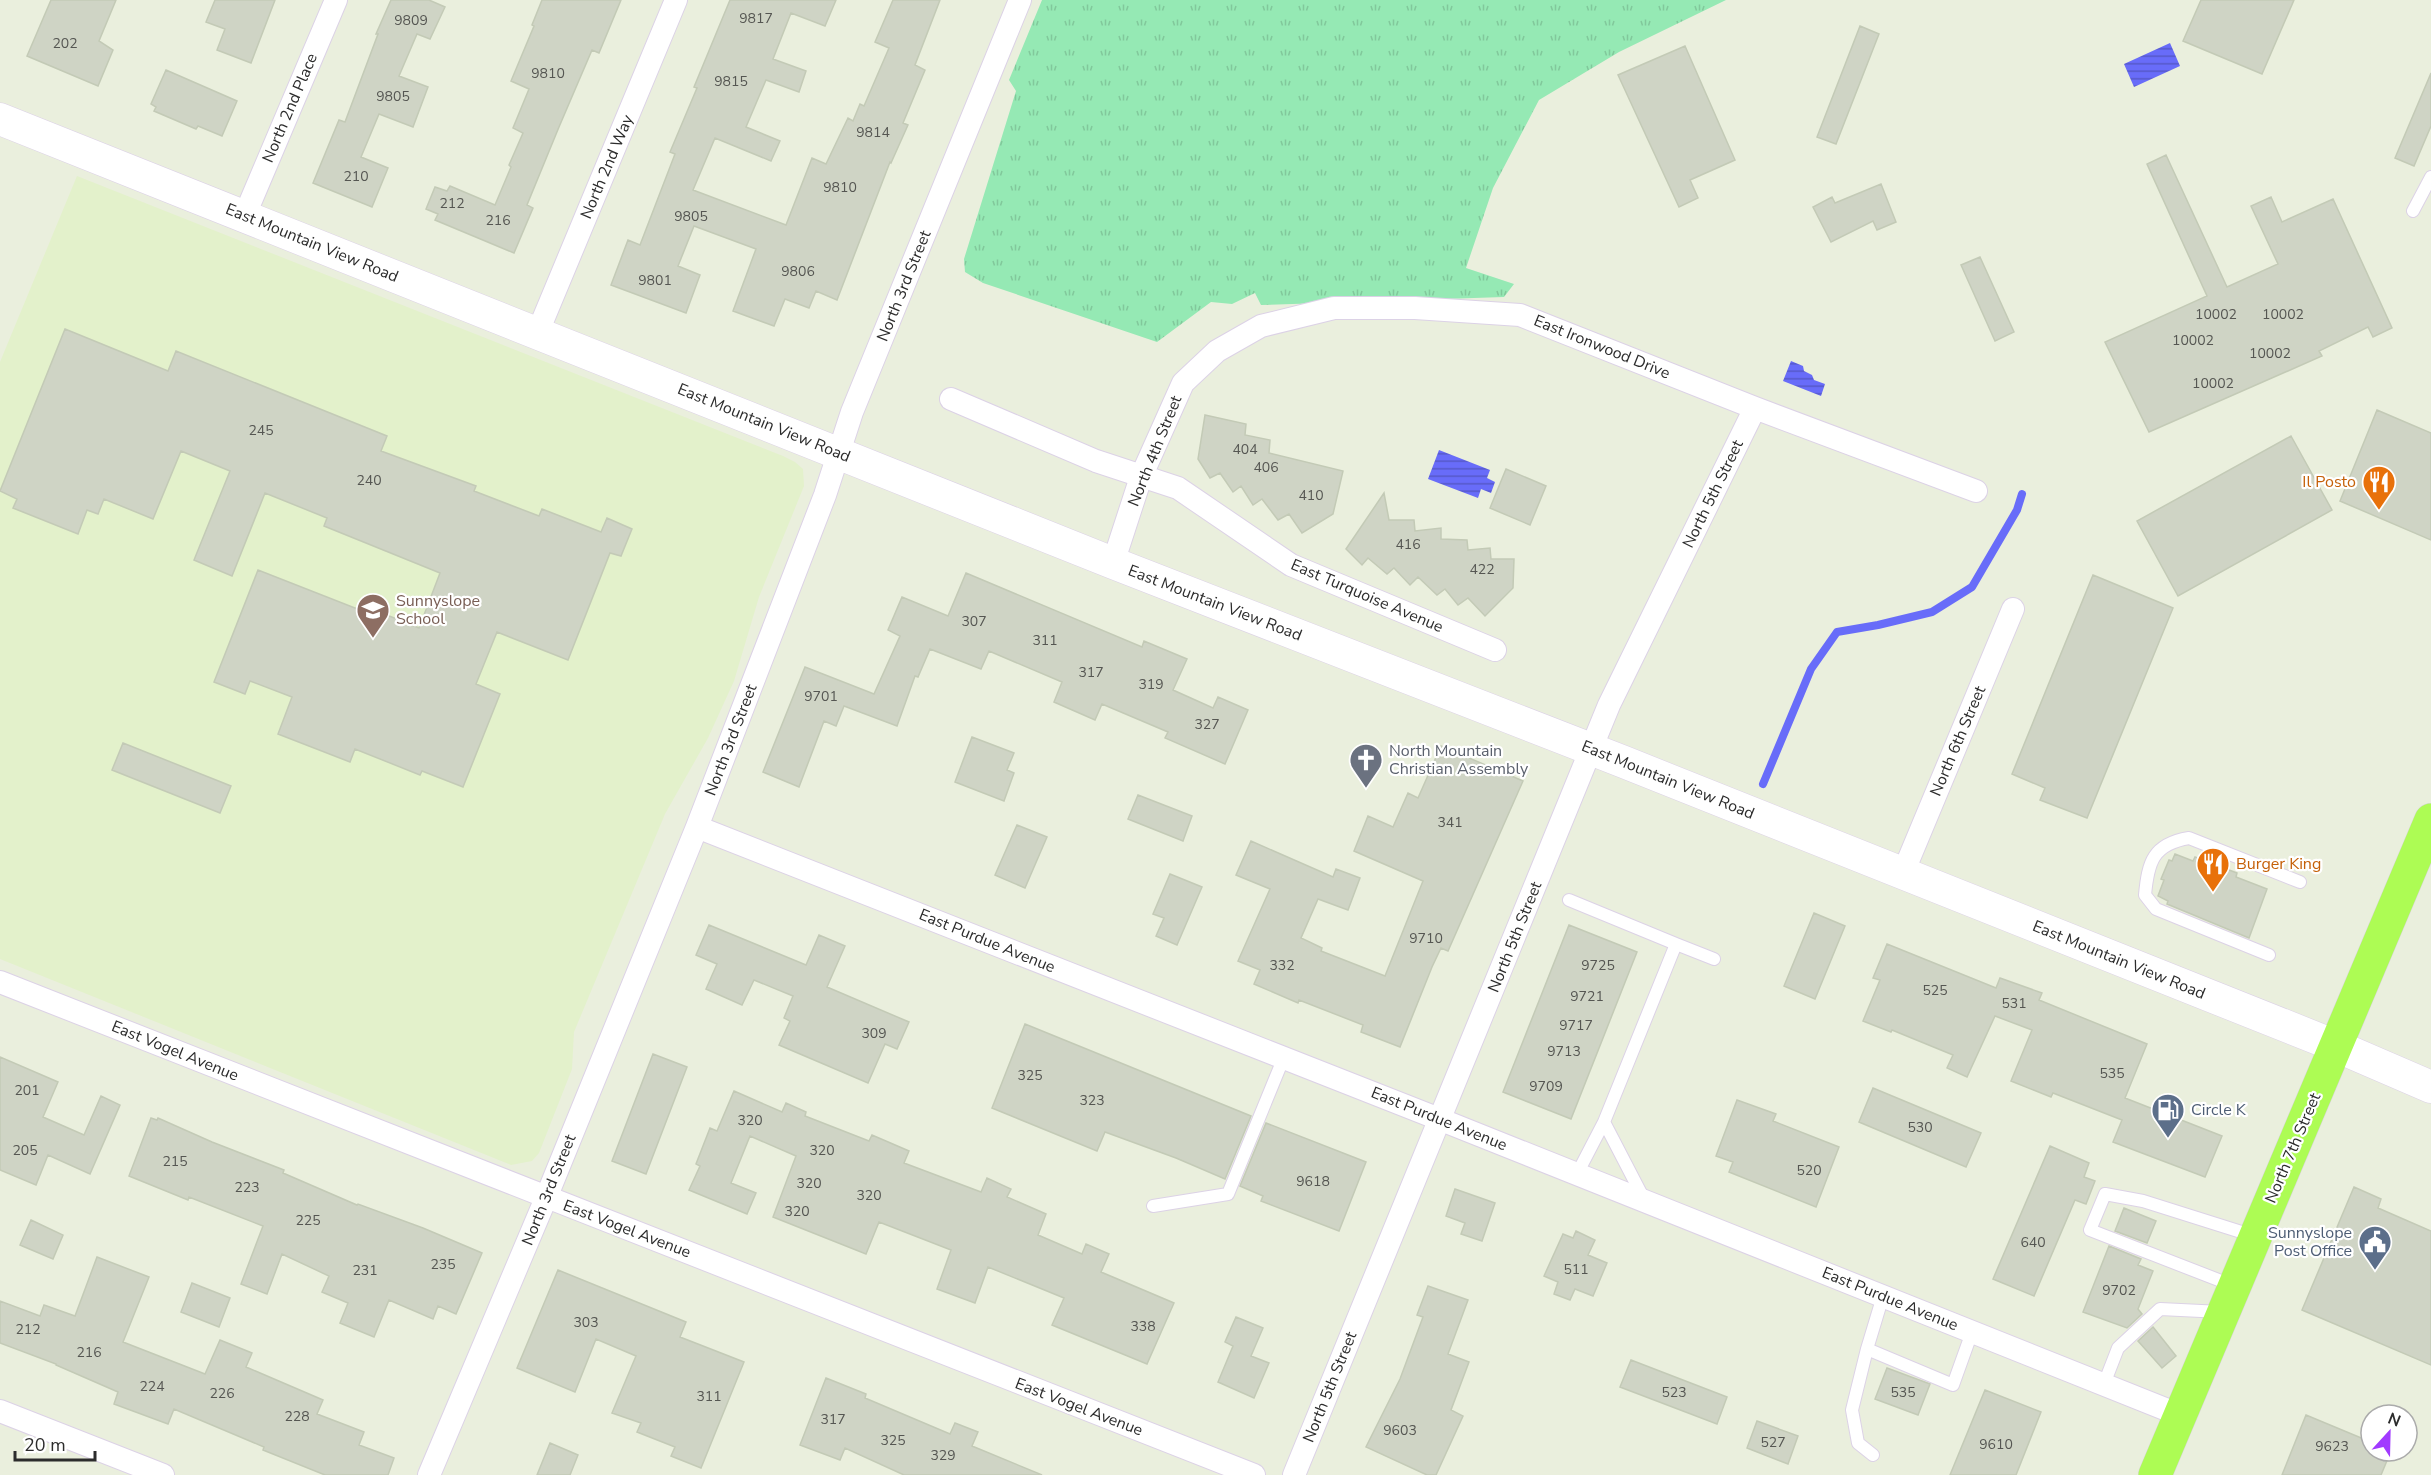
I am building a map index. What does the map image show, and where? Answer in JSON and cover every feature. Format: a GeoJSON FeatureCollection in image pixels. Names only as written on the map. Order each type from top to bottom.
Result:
{"type":"FeatureCollection","features":[{"type":"Feature","properties":{"kind":"main road","name":"North 7th Street"},"geometry":{"type":"LineString","coordinates":[[2155,1475],[2431,820]]}},
{"type":"Feature","properties":{"kind":"street","name":"North 2nd Place"},"geometry":{"type":"LineString","coordinates":[[244,217],[336,0]]}},
{"type":"Feature","properties":{"kind":"street","name":"North 2nd Way"},"geometry":{"type":"LineString","coordinates":[[537,334],[676,0]]}},
{"type":"Feature","properties":{"kind":"street","name":"North 3rd Street"},"geometry":{"type":"LineString","coordinates":[[429,1475],[546,1198],[697,827],[825,495],[852,411],[1020,0]]}},
{"type":"Feature","properties":{"kind":"street","name":"East Mountain View Road"},"geometry":{"type":"LineString","coordinates":[[0,118],[1113,563],[1592,749],[2336,1046],[2431,1087]]}},
{"type":"Feature","properties":{"kind":"street","name":"East Ironwood Drive"},"geometry":{"type":"LineString","coordinates":[[1217,351],[1262,326],[1334,308],[1415,308],[1520,315],[1755,408],[1976,490]]}},
{"type":"Feature","properties":{"kind":"street","name":"North 4th Street"},"geometry":{"type":"LineString","coordinates":[[1113,563],[1141,477],[1183,383],[1217,351]]}},
{"type":"Feature","properties":{"kind":"street","name":"East Turquoise Avenue"},"geometry":{"type":"LineString","coordinates":[[951,399],[1096,461],[1178,488],[1291,565],[1494,650]]}},
{"type":"Feature","properties":{"kind":"street","name":"North 5th Street"},"geometry":{"type":"LineString","coordinates":[[1294,1475],[1609,705],[1755,408]]}},
{"type":"Feature","properties":{"kind":"street","name":"North 6th Street"},"geometry":{"type":"LineString","coordinates":[[1903,873],[2013,609]]}},
{"type":"Feature","properties":{"kind":"street","name":"East Purdue Avenue"},"geometry":{"type":"LineString","coordinates":[[697,827],[1646,1201],[2180,1415]]}},
{"type":"Feature","properties":{"kind":"street","name":"East Vogel Avenue"},"geometry":{"type":"LineString","coordinates":[[0,982],[1254,1475]]}},
{"type":"Feature","properties":{"kind":"street"},"geometry":{"type":"LineString","coordinates":[[0,1411],[163,1475]]}},
{"type":"Feature","properties":{"kind":"lane"},"geometry":{"type":"LineString","coordinates":[[2414,211],[2431,177]]}},
{"type":"Feature","properties":{"kind":"lane"},"geometry":{"type":"LineString","coordinates":[[2270,955],[2156,909],[2145,895],[2146,879],[2152,862],[2164,845],[2189,838],[2300,882]]}},
{"type":"Feature","properties":{"kind":"lane"},"geometry":{"type":"LineString","coordinates":[[1569,900],[1714,959]]}},
{"type":"Feature","properties":{"kind":"lane"},"geometry":{"type":"LineString","coordinates":[[1577,1174],[1604,1122],[1676,944]]}},
{"type":"Feature","properties":{"kind":"lane"},"geometry":{"type":"LineString","coordinates":[[1153,1206],[1228,1194],[1258,1126],[1284,1058]]}},
{"type":"Feature","properties":{"kind":"lane"},"geometry":{"type":"LineString","coordinates":[[1604,1122],[1646,1201]]}},
{"type":"Feature","properties":{"kind":"lane"},"geometry":{"type":"LineString","coordinates":[[2229,1299],[2090,1230],[2105,1194],[2144,1201],[2255,1236]]}},
{"type":"Feature","properties":{"kind":"lane"},"geometry":{"type":"LineString","coordinates":[[1873,1455],[1858,1443],[1852,1410],[1883,1296]]}},
{"type":"Feature","properties":{"kind":"lane"},"geometry":{"type":"LineString","coordinates":[[2104,1384],[2118,1348],[2160,1309],[2229,1299]]}},
{"type":"Feature","properties":{"kind":"lane"},"geometry":{"type":"LineString","coordinates":[[1867,1349],[1953,1385],[1972,1332]]}},
{"type":"Feature","properties":{"kind":"shaded area"},"geometry":{"type":"Polygon","coordinates":[[[2170,43],[2180,66],[2134,87],[2124,64],[2170,43]]]}},
{"type":"Feature","properties":{"kind":"shaded area","name":"Sunnyslope School"},"geometry":{"type":"Polygon","coordinates":[[[77,176],[783,456],[803,469],[804,486],[759,597],[734,681],[708,738],[665,814],[574,1032],[572,1069],[539,1153],[532,1161],[511,1165],[0,959],[0,362],[77,176]]]}},
{"type":"Feature","properties":{"kind":"shaded area"},"geometry":{"type":"Polygon","coordinates":[[[1791,361],[1803,366],[1804,371],[1812,375],[1814,380],[1825,384],[1821,396],[1783,381],[1791,361]]]}},
{"type":"Feature","properties":{"kind":"shaded area"},"geometry":{"type":"Polygon","coordinates":[[[1439,450],[1490,470],[1487,478],[1495,482],[1491,493],[1481,489],[1478,498],[1428,479],[1439,450]]]}},
{"type":"Feature","properties":{"kind":"green space"},"geometry":{"type":"Polygon","coordinates":[[[1042,0],[1726,0],[1619,52],[1539,100],[1493,188],[1466,268],[1514,284],[1504,297],[1261,305],[1255,293],[1232,304],[1211,302],[1157,342],[983,283],[965,272],[964,259],[1016,91],[1009,80],[1042,0]]]}},
{"type":"Feature","properties":{"kind":"building"},"geometry":{"type":"Polygon","coordinates":[[[51,0],[116,0],[99,41],[113,50],[98,86],[27,56],[51,0]]]}},
{"type":"Feature","properties":{"kind":"building"},"geometry":{"type":"Polygon","coordinates":[[[215,0],[275,0],[251,63],[217,50],[225,29],[206,22],[215,0]]]}},
{"type":"Feature","properties":{"kind":"building"},"geometry":{"type":"Polygon","coordinates":[[[391,0],[429,0],[445,7],[430,39],[417,34],[399,76],[428,87],[413,127],[379,114],[361,157],[388,168],[372,207],[313,183],[339,120],[345,122],[378,34],[376,34],[391,0]]]}},
{"type":"Feature","properties":{"kind":"building"},"geometry":{"type":"Polygon","coordinates":[[[542,0],[621,0],[599,53],[592,50],[559,127],[527,205],[533,208],[514,253],[435,220],[438,214],[426,209],[435,187],[447,191],[450,186],[495,205],[523,133],[513,128],[529,89],[511,81],[534,26],[532,25],[542,0]]]}},
{"type":"Feature","properties":{"kind":"building"},"geometry":{"type":"Polygon","coordinates":[[[730,0],[836,0],[825,26],[791,13],[773,59],[806,71],[799,92],[766,80],[746,127],[780,141],[771,161],[715,138],[693,190],[786,225],[812,158],[826,164],[848,118],[853,121],[860,104],[864,106],[889,48],[875,42],[893,0],[940,0],[915,65],[925,70],[903,123],[908,125],[890,162],[837,300],[816,291],[809,308],[785,299],[774,326],[733,311],[756,249],[694,226],[678,266],[700,275],[686,313],[611,285],[628,240],[640,245],[675,154],[670,152],[730,0]]]}},
{"type":"Feature","properties":{"kind":"building"},"geometry":{"type":"Polygon","coordinates":[[[2201,0],[2294,0],[2262,74],[2183,41],[2201,0]]]}},
{"type":"Feature","properties":{"kind":"building"},"geometry":{"type":"Polygon","coordinates":[[[1860,26],[1879,34],[1836,144],[1817,137],[1860,26]]]}},
{"type":"Feature","properties":{"kind":"building"},"geometry":{"type":"Polygon","coordinates":[[[1685,46],[1735,160],[1690,180],[1698,198],[1679,207],[1618,75],[1685,46]]]}},
{"type":"Feature","properties":{"kind":"building"},"geometry":{"type":"Polygon","coordinates":[[[166,70],[237,101],[222,136],[198,126],[196,129],[154,111],[156,107],[151,104],[166,70]]]}},
{"type":"Feature","properties":{"kind":"building"},"geometry":{"type":"Polygon","coordinates":[[[2431,73],[2431,126],[2414,166],[2395,158],[2431,73]]]}},
{"type":"Feature","properties":{"kind":"building"},"geometry":{"type":"Polygon","coordinates":[[[2166,155],[2227,287],[2278,264],[2251,206],[2271,197],[2282,222],[2333,199],[2392,328],[2373,337],[2368,327],[2319,351],[2322,356],[2149,432],[2105,342],[2207,296],[2147,164],[2166,155]]]}},
{"type":"Feature","properties":{"kind":"building"},"geometry":{"type":"Polygon","coordinates":[[[1881,184],[1896,222],[1877,230],[1873,221],[1831,242],[1813,207],[1832,197],[1835,203],[1881,184]]]}},
{"type":"Feature","properties":{"kind":"building"},"geometry":{"type":"Polygon","coordinates":[[[1980,257],[2014,332],[1995,341],[1961,265],[1980,257]]]}},
{"type":"Feature","properties":{"kind":"building"},"geometry":{"type":"Polygon","coordinates":[[[65,329],[168,371],[176,351],[387,436],[381,451],[476,486],[474,491],[539,516],[542,509],[601,532],[607,518],[632,529],[621,556],[610,553],[568,660],[497,632],[476,684],[500,694],[463,787],[422,771],[420,775],[355,749],[350,762],[278,734],[292,697],[250,681],[245,694],[214,682],[258,570],[360,610],[362,605],[419,628],[440,573],[324,526],[327,518],[265,493],[232,576],[194,560],[230,471],[181,451],[153,519],[104,499],[98,514],[87,510],[78,534],[13,508],[17,499],[0,491],[65,329]]]}},
{"type":"Feature","properties":{"kind":"building"},"geometry":{"type":"Polygon","coordinates":[[[2377,410],[2431,433],[2431,540],[2340,501],[2377,410]]]}},
{"type":"Feature","properties":{"kind":"building"},"geometry":{"type":"Polygon","coordinates":[[[1205,415],[1246,424],[1245,435],[1270,440],[1269,453],[1343,471],[1333,514],[1302,533],[1289,514],[1278,520],[1262,499],[1253,505],[1241,486],[1233,492],[1220,473],[1210,478],[1198,459],[1205,415]]]}},
{"type":"Feature","properties":{"kind":"building"},"geometry":{"type":"Polygon","coordinates":[[[2291,436],[2332,510],[2178,596],[2137,521],[2291,436]]]}},
{"type":"Feature","properties":{"kind":"building"},"geometry":{"type":"Polygon","coordinates":[[[1506,469],[1546,486],[1530,525],[1490,508],[1506,469]]]}},
{"type":"Feature","properties":{"kind":"building"},"geometry":{"type":"Polygon","coordinates":[[[1384,493],[1389,520],[1414,520],[1415,531],[1441,528],[1441,539],[1467,540],[1468,550],[1490,548],[1491,559],[1514,559],[1513,588],[1485,616],[1468,598],[1458,605],[1445,589],[1437,595],[1418,577],[1410,585],[1394,568],[1387,574],[1368,558],[1362,565],[1346,549],[1384,493]]]}},
{"type":"Feature","properties":{"kind":"building"},"geometry":{"type":"Polygon","coordinates":[[[966,573],[1142,647],[1144,641],[1187,659],[1173,690],[1213,708],[1218,697],[1248,710],[1225,764],[1165,738],[1168,732],[1102,704],[1095,720],[1054,702],[1062,682],[989,651],[981,669],[930,649],[918,677],[915,676],[897,726],[844,706],[836,726],[824,721],[799,787],[763,772],[805,667],[874,694],[900,636],[888,630],[902,597],[948,616],[966,573]]]}},
{"type":"Feature","properties":{"kind":"building"},"geometry":{"type":"Polygon","coordinates":[[[2093,575],[2173,608],[2087,818],[2040,800],[2045,788],[2012,774],[2093,575]]]}},
{"type":"Feature","properties":{"kind":"building"},"geometry":{"type":"Polygon","coordinates":[[[972,737],[1014,753],[1007,770],[1014,773],[1004,801],[955,782],[972,737]]]}},
{"type":"Feature","properties":{"kind":"building"},"geometry":{"type":"Polygon","coordinates":[[[123,743],[231,786],[220,813],[112,770],[123,743]]]}},
{"type":"Feature","properties":{"kind":"building"},"geometry":{"type":"Polygon","coordinates":[[[1441,746],[1523,781],[1448,951],[1441,948],[1432,967],[1400,1047],[1361,1032],[1363,1025],[1299,1000],[1298,1003],[1254,984],[1260,970],[1238,961],[1270,889],[1236,875],[1251,841],[1333,877],[1336,869],[1360,878],[1348,910],[1318,899],[1301,938],[1322,948],[1321,951],[1385,976],[1423,881],[1354,851],[1368,816],[1393,827],[1408,793],[1418,798],[1441,746]]]}},
{"type":"Feature","properties":{"kind":"building"},"geometry":{"type":"Polygon","coordinates":[[[1138,795],[1192,816],[1183,841],[1128,819],[1138,795]]]}},
{"type":"Feature","properties":{"kind":"building"},"geometry":{"type":"Polygon","coordinates":[[[1017,825],[1047,837],[1025,888],[995,875],[1017,825]]]}},
{"type":"Feature","properties":{"kind":"building","name":"Burger King"},"geometry":{"type":"Polygon","coordinates":[[[2175,854],[2193,861],[2195,857],[2237,873],[2236,877],[2267,889],[2249,938],[2167,904],[2168,901],[2158,896],[2164,880],[2161,879],[2169,860],[2172,861],[2175,854]]]}},
{"type":"Feature","properties":{"kind":"building"},"geometry":{"type":"Polygon","coordinates":[[[1170,874],[1202,887],[1177,945],[1156,936],[1164,918],[1153,914],[1170,874]]]}},
{"type":"Feature","properties":{"kind":"building"},"geometry":{"type":"Polygon","coordinates":[[[1814,913],[1845,926],[1815,999],[1784,986],[1814,913]]]}},
{"type":"Feature","properties":{"kind":"building"},"geometry":{"type":"Polygon","coordinates":[[[709,925],[806,965],[819,935],[845,946],[827,987],[909,1022],[897,1049],[885,1044],[868,1083],[779,1045],[790,1021],[784,1018],[793,996],[754,980],[742,1005],[706,989],[717,964],[696,955],[709,925]]]}},
{"type":"Feature","properties":{"kind":"building"},"geometry":{"type":"Polygon","coordinates":[[[1569,925],[1637,952],[1571,1119],[1503,1092],[1569,925]]]}},
{"type":"Feature","properties":{"kind":"building"},"geometry":{"type":"Polygon","coordinates":[[[1887,944],[1996,988],[2000,978],[2042,993],[2039,1000],[2147,1044],[2125,1098],[2222,1136],[2205,1177],[2113,1142],[2122,1120],[2053,1093],[2051,1097],[2011,1081],[2032,1030],[1995,1016],[1967,1077],[1947,1068],[1953,1055],[1892,1030],[1891,1032],[1863,1021],[1880,980],[1873,978],[1887,944]]]}},
{"type":"Feature","properties":{"kind":"building"},"geometry":{"type":"Polygon","coordinates":[[[1025,1024],[1251,1116],[1225,1179],[1105,1132],[1097,1151],[992,1108],[1025,1024]]]}},
{"type":"Feature","properties":{"kind":"building"},"geometry":{"type":"Polygon","coordinates":[[[653,1054],[687,1067],[646,1174],[612,1161],[653,1054]]]}},
{"type":"Feature","properties":{"kind":"building"},"geometry":{"type":"Polygon","coordinates":[[[0,1057],[58,1082],[43,1117],[84,1135],[101,1096],[120,1105],[90,1174],[48,1155],[36,1185],[0,1170],[0,1057]]]}},
{"type":"Feature","properties":{"kind":"building"},"geometry":{"type":"Polygon","coordinates":[[[1873,1088],[1981,1133],[1966,1167],[1859,1122],[1873,1088]]]}},
{"type":"Feature","properties":{"kind":"building"},"geometry":{"type":"Polygon","coordinates":[[[734,1091],[782,1112],[786,1103],[806,1112],[805,1116],[869,1141],[872,1135],[909,1151],[904,1163],[981,1192],[987,1178],[1011,1189],[1007,1197],[1046,1214],[1038,1235],[1082,1254],[1086,1244],[1109,1254],[1101,1272],[1174,1303],[1147,1364],[1052,1325],[1064,1298],[988,1267],[975,1303],[937,1289],[951,1250],[879,1222],[866,1254],[773,1217],[796,1156],[750,1136],[731,1183],[756,1193],[747,1214],[689,1190],[700,1166],[696,1164],[710,1128],[717,1131],[734,1091]]]}},
{"type":"Feature","properties":{"kind":"building"},"geometry":{"type":"Polygon","coordinates":[[[1737,1100],[1776,1114],[1773,1121],[1839,1147],[1816,1207],[1729,1172],[1733,1162],[1716,1156],[1737,1100]]]}},
{"type":"Feature","properties":{"kind":"building"},"geometry":{"type":"Polygon","coordinates":[[[151,1118],[157,1120],[158,1118],[284,1170],[283,1173],[357,1205],[423,1228],[482,1253],[456,1314],[438,1306],[433,1319],[389,1300],[374,1337],[340,1323],[348,1303],[322,1292],[329,1276],[282,1254],[267,1294],[241,1284],[263,1226],[189,1197],[188,1200],[129,1176],[151,1118]]]}},
{"type":"Feature","properties":{"kind":"building"},"geometry":{"type":"Polygon","coordinates":[[[1266,1123],[1366,1162],[1339,1231],[1261,1201],[1263,1196],[1240,1186],[1266,1123]]]}},
{"type":"Feature","properties":{"kind":"building"},"geometry":{"type":"Polygon","coordinates":[[[2050,1146],[2089,1163],[2084,1177],[2095,1181],[2086,1204],[2075,1200],[2034,1296],[1993,1279],[2050,1146]]]}},
{"type":"Feature","properties":{"kind":"building","name":"Sunnyslope Post Office"},"geometry":{"type":"Polygon","coordinates":[[[2354,1187],[2381,1199],[2378,1208],[2431,1231],[2431,1365],[2302,1310],[2354,1187]]]}},
{"type":"Feature","properties":{"kind":"building"},"geometry":{"type":"Polygon","coordinates":[[[1455,1189],[1495,1203],[1482,1241],[1461,1234],[1465,1223],[1446,1216],[1455,1189]]]}},
{"type":"Feature","properties":{"kind":"building"},"geometry":{"type":"Polygon","coordinates":[[[2124,1208],[2156,1221],[2147,1243],[2115,1231],[2124,1208]]]}},
{"type":"Feature","properties":{"kind":"building"},"geometry":{"type":"Polygon","coordinates":[[[31,1220],[63,1235],[53,1259],[20,1245],[31,1220]]]}},
{"type":"Feature","properties":{"kind":"building"},"geometry":{"type":"Polygon","coordinates":[[[1576,1231],[1595,1240],[1588,1255],[1607,1263],[1593,1296],[1575,1289],[1570,1300],[1554,1294],[1558,1282],[1544,1276],[1563,1234],[1573,1238],[1576,1231]]]}},
{"type":"Feature","properties":{"kind":"building"},"geometry":{"type":"Polygon","coordinates":[[[2109,1246],[2141,1259],[2138,1265],[2153,1271],[2138,1309],[2142,1314],[2127,1328],[2083,1312],[2109,1246]]]}},
{"type":"Feature","properties":{"kind":"building"},"geometry":{"type":"Polygon","coordinates":[[[97,1257],[149,1277],[123,1342],[205,1374],[220,1340],[252,1353],[246,1367],[323,1400],[317,1414],[364,1432],[359,1445],[394,1458],[388,1475],[325,1475],[263,1450],[264,1447],[174,1409],[168,1424],[114,1404],[118,1392],[56,1364],[0,1343],[0,1301],[40,1316],[44,1305],[75,1316],[97,1257]]]}},
{"type":"Feature","properties":{"kind":"building"},"geometry":{"type":"Polygon","coordinates":[[[558,1270],[686,1322],[680,1337],[744,1362],[701,1468],[671,1456],[675,1447],[637,1432],[641,1423],[612,1413],[636,1356],[596,1339],[575,1392],[517,1368],[558,1270]]]}},
{"type":"Feature","properties":{"kind":"building"},"geometry":{"type":"Polygon","coordinates":[[[192,1283],[230,1298],[219,1327],[181,1312],[192,1283]]]}},
{"type":"Feature","properties":{"kind":"building"},"geometry":{"type":"Polygon","coordinates":[[[1428,1286],[1468,1300],[1448,1354],[1469,1362],[1451,1410],[1463,1416],[1436,1475],[1427,1475],[1366,1447],[1400,1379],[1423,1317],[1417,1315],[1428,1286]]]}},
{"type":"Feature","properties":{"kind":"building"},"geometry":{"type":"Polygon","coordinates":[[[1236,1317],[1263,1328],[1251,1356],[1269,1363],[1254,1398],[1218,1382],[1233,1346],[1225,1342],[1236,1317]]]}},
{"type":"Feature","properties":{"kind":"building"},"geometry":{"type":"Polygon","coordinates":[[[2153,1327],[2176,1356],[2162,1368],[2138,1341],[2153,1327]]]}},
{"type":"Feature","properties":{"kind":"building"},"geometry":{"type":"Polygon","coordinates":[[[1631,1360],[1727,1397],[1717,1424],[1620,1387],[1631,1360]]]}},
{"type":"Feature","properties":{"kind":"building"},"geometry":{"type":"Polygon","coordinates":[[[1887,1368],[1930,1384],[1918,1415],[1875,1399],[1887,1368]]]}},
{"type":"Feature","properties":{"kind":"building"},"geometry":{"type":"Polygon","coordinates":[[[826,1378],[866,1394],[865,1398],[950,1434],[955,1423],[978,1432],[972,1446],[1042,1475],[904,1475],[845,1448],[840,1460],[800,1445],[826,1378]]]}},
{"type":"Feature","properties":{"kind":"building"},"geometry":{"type":"Polygon","coordinates":[[[1985,1390],[2041,1412],[2016,1475],[1950,1475],[1985,1390]]]}},
{"type":"Feature","properties":{"kind":"building"},"geometry":{"type":"Polygon","coordinates":[[[2306,1415],[2359,1437],[2359,1463],[2386,1463],[2381,1475],[2282,1475],[2306,1415]]]}},
{"type":"Feature","properties":{"kind":"building"},"geometry":{"type":"Polygon","coordinates":[[[1757,1421],[1798,1436],[1788,1464],[1747,1448],[1757,1421]]]}},
{"type":"Feature","properties":{"kind":"building"},"geometry":{"type":"Polygon","coordinates":[[[550,1443],[578,1455],[570,1475],[537,1475],[550,1443]]]}},
{"type":"Feature","properties":{"kind":"waterway"},"geometry":{"type":"LineString","coordinates":[[1763,784],[1811,669],[1837,632],[1932,612],[1972,587],[2017,510],[2022,494]]}},
{"type":"Feature","properties":{"kind":"place","name":"Il Posto"},"geometry":{"type":"Point","coordinates":[2379,511]}},
{"type":"Feature","properties":{"kind":"place","name":"Sunnyslope School"},"geometry":{"type":"Point","coordinates":[373,639]}},
{"type":"Feature","properties":{"kind":"place","name":"North Mountain Christian Assembly"},"geometry":{"type":"Point","coordinates":[1366,789]}},
{"type":"Feature","properties":{"kind":"place","name":"Burger King"},"geometry":{"type":"Point","coordinates":[2213,893]}},
{"type":"Feature","properties":{"kind":"place","name":"Circle K"},"geometry":{"type":"Point","coordinates":[2168,1139]}},
{"type":"Feature","properties":{"kind":"place","name":"Sunnyslope Post Office"},"geometry":{"type":"Point","coordinates":[2375,1271]}}]}
